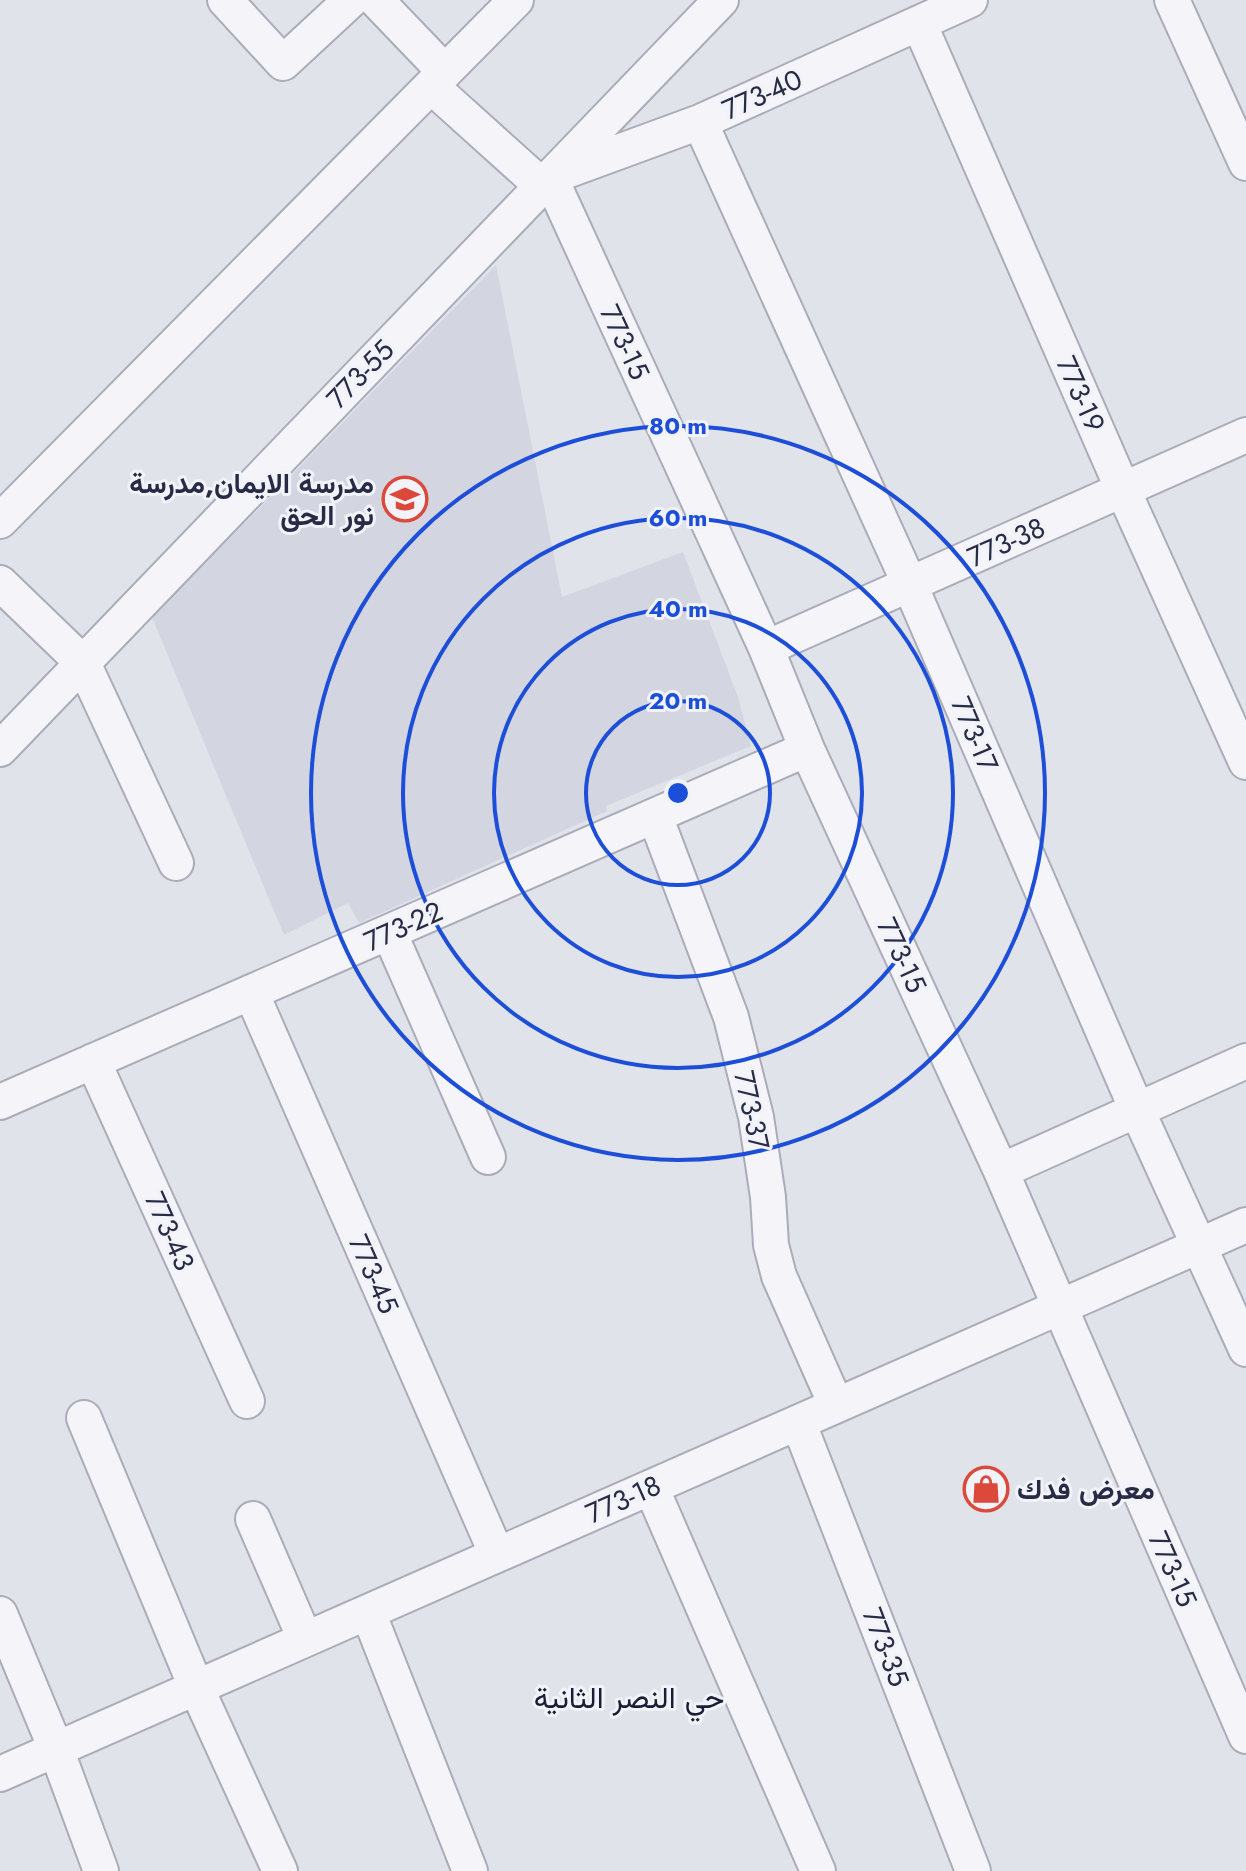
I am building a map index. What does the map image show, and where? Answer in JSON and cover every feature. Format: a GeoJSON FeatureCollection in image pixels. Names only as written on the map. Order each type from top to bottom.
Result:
{"type":"FeatureCollection","features":[{"type":"Feature","properties":{"kind":"street"},"geometry":{"type":"LineString","coordinates":[[225,0],[283,63],[351,0]]}},
{"type":"Feature","properties":{"kind":"street"},"geometry":{"type":"LineString","coordinates":[[376,0],[438,79],[545,181]]}},
{"type":"Feature","properties":{"kind":"street"},"geometry":{"type":"LineString","coordinates":[[0,521],[516,0]]}},
{"type":"Feature","properties":{"kind":"street","name":"773-55"},"geometry":{"type":"LineString","coordinates":[[0,749],[721,0]]}},
{"type":"Feature","properties":{"kind":"street","name":"773-40"},"geometry":{"type":"LineString","coordinates":[[545,181],[700,122],[970,0]]}},
{"type":"Feature","properties":{"kind":"street"},"geometry":{"type":"LineString","coordinates":[[1172,0],[1246,163]]}},
{"type":"Feature","properties":{"kind":"street","name":"773-19"},"geometry":{"type":"LineString","coordinates":[[919,23],[1123,490],[1246,762]]}},
{"type":"Feature","properties":{"kind":"street","name":"773-17"},"geometry":{"type":"LineString","coordinates":[[700,122],[910,585],[1137,1110],[1246,1349]]}},
{"type":"Feature","properties":{"kind":"street","name":"773-15"},"geometry":{"type":"LineString","coordinates":[[545,181],[766,648],[807,749],[1001,1171],[1246,1736]]}},
{"type":"Feature","properties":{"kind":"street","name":"773-38"},"geometry":{"type":"LineString","coordinates":[[766,648],[1246,435]]}},
{"type":"Feature","properties":{"kind":"street"},"geometry":{"type":"LineString","coordinates":[[0,583],[83,663],[176,863]]}},
{"type":"Feature","properties":{"kind":"street","name":"773-22"},"geometry":{"type":"LineString","coordinates":[[0,1102],[807,749]]}},
{"type":"Feature","properties":{"kind":"street","name":"773-37"},"geometry":{"type":"LineString","coordinates":[[655,816],[731,1017],[756,1117],[768,1197],[771,1245],[779,1276],[836,1405]]}},
{"type":"Feature","properties":{"kind":"street"},"geometry":{"type":"LineString","coordinates":[[389,932],[488,1157]]}},
{"type":"Feature","properties":{"kind":"street","name":"773-45"},"geometry":{"type":"LineString","coordinates":[[251,992],[497,1555]]}},
{"type":"Feature","properties":{"kind":"street","name":"773-43"},"geometry":{"type":"LineString","coordinates":[[93,1061],[247,1401]]}},
{"type":"Feature","properties":{"kind":"street"},"geometry":{"type":"LineString","coordinates":[[1001,1171],[1246,1061]]}},
{"type":"Feature","properties":{"kind":"street","name":"773-18"},"geometry":{"type":"LineString","coordinates":[[0,1774],[1246,1225]]}},
{"type":"Feature","properties":{"kind":"street"},"geometry":{"type":"LineString","coordinates":[[84,1418],[196,1687],[280,1871]]}},
{"type":"Feature","properties":{"kind":"street","name":"773-35"},"geometry":{"type":"LineString","coordinates":[[799,1424],[973,1871]]}},
{"type":"Feature","properties":{"kind":"street"},"geometry":{"type":"LineString","coordinates":[[651,1487],[818,1871]]}},
{"type":"Feature","properties":{"kind":"street"},"geometry":{"type":"LineString","coordinates":[[253,1519],[305,1639]]}},
{"type":"Feature","properties":{"kind":"street"},"geometry":{"type":"LineString","coordinates":[[368,1612],[470,1871]]}},
{"type":"Feature","properties":{"kind":"street"},"geometry":{"type":"LineString","coordinates":[[0,1614],[56,1749],[101,1871]]}},
{"type":"Feature","properties":{"kind":"shaded area"},"geometry":{"type":"Polygon","coordinates":[[[496,265],[562,597],[683,552],[738,697],[751,746],[606,806],[607,811],[359,923],[348,903],[284,935],[151,615],[496,265]]]}},
{"type":"Feature","properties":{"kind":"place","name":"مدرسة الايمان,مدرسة نور الحق"},"geometry":{"type":"Point","coordinates":[405,499]}},
{"type":"Feature","properties":{"kind":"place","name":"معرض فدك"},"geometry":{"type":"Point","coordinates":[986,1489]}},
{"type":"Feature","properties":{"kind":"district","name":"حي النصر الثانية"},"geometry":{"type":"Point","coordinates":[629,1698]}}]}
